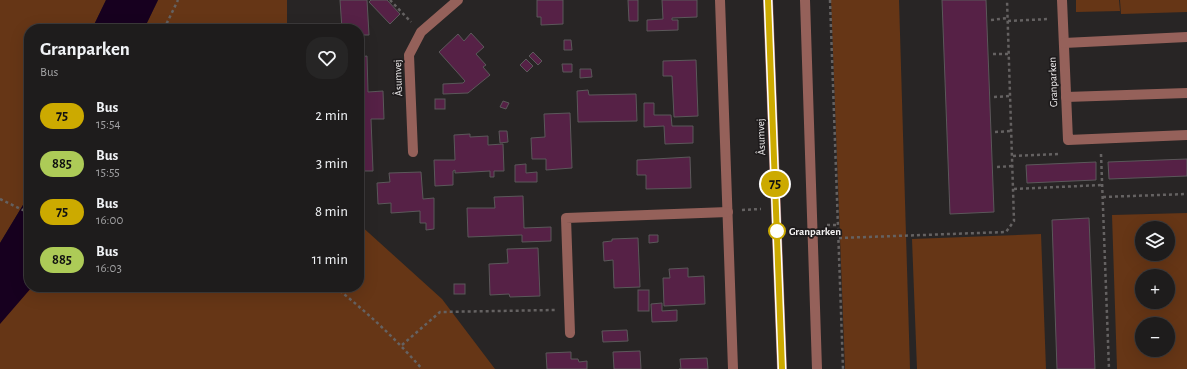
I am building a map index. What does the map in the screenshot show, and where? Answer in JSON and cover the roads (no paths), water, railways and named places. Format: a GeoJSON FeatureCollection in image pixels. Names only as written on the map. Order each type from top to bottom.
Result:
{"type":"FeatureCollection","features":[{"type":"Feature","properties":{"kind":"street","name":"Åsumvej"},"geometry":{"type":"LineString","coordinates":[[413,152],[409,55],[421,32],[458,0]]}},
{"type":"Feature","properties":{"kind":"street"},"geometry":{"type":"LineString","coordinates":[[720,0],[733,369]]}},
{"type":"Feature","properties":{"kind":"street","name":"Åsumvej"},"geometry":{"type":"LineString","coordinates":[[768,0],[782,369]]}},
{"type":"Feature","properties":{"kind":"street"},"geometry":{"type":"LineString","coordinates":[[805,0],[817,369]]}},
{"type":"Feature","properties":{"kind":"street","name":"Granparken"},"geometry":{"type":"LineString","coordinates":[[1062,0],[1068,140],[1187,135]]}},
{"type":"Feature","properties":{"kind":"street"},"geometry":{"type":"LineString","coordinates":[[1064,43],[1187,37]]}},
{"type":"Feature","properties":{"kind":"street"},"geometry":{"type":"LineString","coordinates":[[1066,97],[1187,93]]}},
{"type":"Feature","properties":{"kind":"street"},"geometry":{"type":"LineString","coordinates":[[570,333],[566,218],[728,212]]}},
{"type":"Feature","properties":{"kind":"place","name":"Granparken"},"geometry":{"type":"Point","coordinates":[777,231]}}]}
